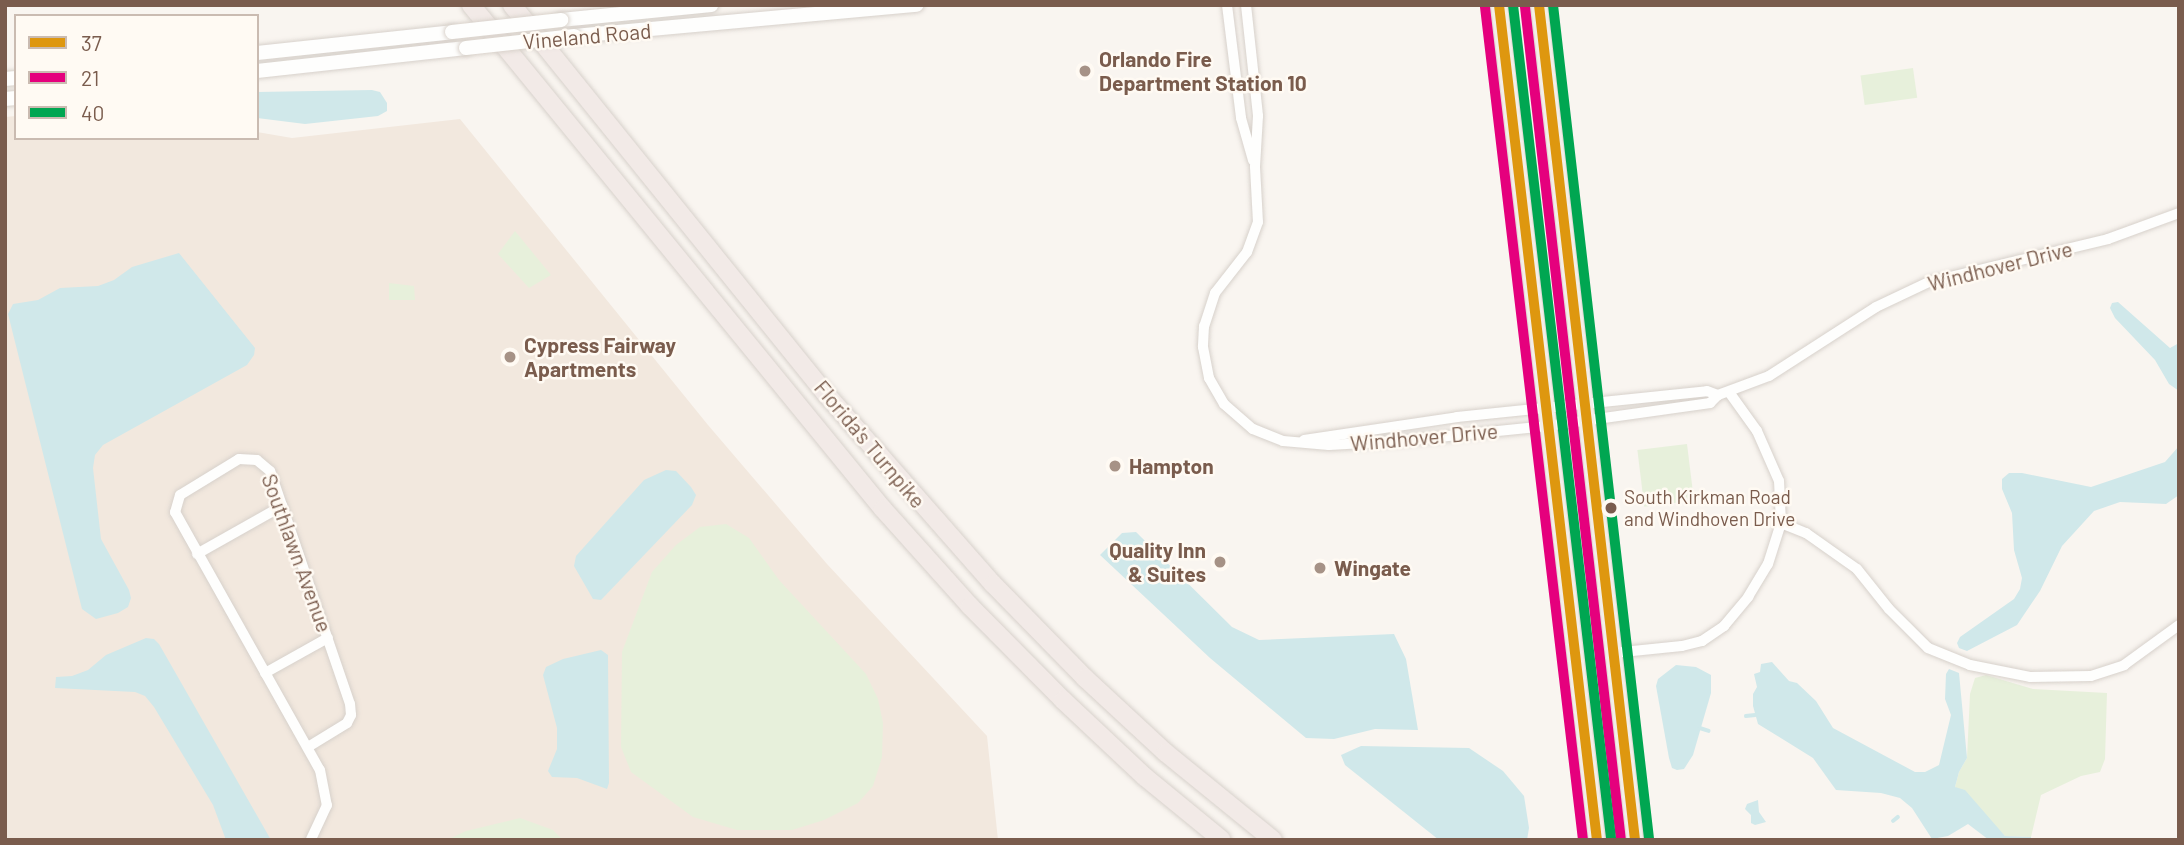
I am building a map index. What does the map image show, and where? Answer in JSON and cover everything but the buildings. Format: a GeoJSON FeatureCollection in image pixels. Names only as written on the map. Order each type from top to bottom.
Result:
{"type":"FeatureCollection","features":[{"type":"Feature","properties":{"kind":"highway","name":"Florida's Turnpike"},"geometry":{"type":"LineString","coordinates":[[471,5],[802,414],[900,528],[1063,701],[1145,777],[1223,840]]}},
{"type":"Feature","properties":{"kind":"highway","name":"Florida's Turnpike"},"geometry":{"type":"LineString","coordinates":[[512,5],[826,394],[984,575],[1084,678],[1156,744],[1273,840]]}},
{"type":"Feature","properties":{"kind":"main road"},"geometry":{"type":"LineString","coordinates":[[1500,5],[1597,840]]}},
{"type":"Feature","properties":{"kind":"main road"},"geometry":{"type":"LineString","coordinates":[[1539,5],[1635,840]]}},
{"type":"Feature","properties":{"kind":"street","name":"Vineland Road"},"geometry":{"type":"LineString","coordinates":[[259,53],[711,5]]}},
{"type":"Feature","properties":{"kind":"street","name":"Vineland Road"},"geometry":{"type":"LineString","coordinates":[[259,71],[574,36],[917,5]]}},
{"type":"Feature","properties":{"kind":"street","name":"Windhover Drive"},"geometry":{"type":"LineString","coordinates":[[1227,5],[1241,118],[1255,167]]}},
{"type":"Feature","properties":{"kind":"street","name":"Windhover Drive"},"geometry":{"type":"LineString","coordinates":[[1246,5],[1258,116],[1255,167],[1258,227],[1247,251],[1221,285],[1204,326],[1204,357],[1213,388],[1235,416],[1262,434],[1293,442],[1329,445],[1547,426],[1586,412],[1707,391],[1718,395]]}},
{"type":"Feature","properties":{"kind":"street"},"geometry":{"type":"LineString","coordinates":[[1241,118],[1258,116]]}},
{"type":"Feature","properties":{"kind":"street","name":"Windhover Drive"},"geometry":{"type":"LineString","coordinates":[[1293,442],[1398,425],[1545,407],[1586,412],[1710,403],[1718,395],[1769,376],[1876,307],[1928,282],[2108,239],[2179,213]]}},
{"type":"Feature","properties":{"kind":"street"},"geometry":{"type":"LineString","coordinates":[[1614,653],[1693,644],[1724,626],[1748,597],[1768,564],[1781,523],[1781,493],[1770,458],[1746,414],[1729,392]]}},
{"type":"Feature","properties":{"kind":"street"},"geometry":{"type":"LineString","coordinates":[[1398,425],[1399,441]]}},
{"type":"Feature","properties":{"kind":"street","name":"Southlawn Avenue"},"geometry":{"type":"LineString","coordinates":[[308,747],[341,729],[351,715],[328,638],[265,464],[247,458],[239,459],[180,495],[176,504],[179,523],[320,770],[327,794],[327,805],[311,840]]}},
{"type":"Feature","properties":{"kind":"street"},"geometry":{"type":"LineString","coordinates":[[197,554],[282,506]]}},
{"type":"Feature","properties":{"kind":"street"},"geometry":{"type":"LineString","coordinates":[[1781,523],[1806,533],[1857,569],[1889,609],[1928,648],[1970,665],[2030,677],[2091,676],[2124,665],[2178,628]]}},
{"type":"Feature","properties":{"kind":"street"},"geometry":{"type":"LineString","coordinates":[[265,673],[328,638]]}},
{"type":"Feature","properties":{"kind":"shaded area"},"geometry":{"type":"Polygon","coordinates":[[[14,116],[14,140],[259,140],[259,132],[292,138],[460,119],[708,425],[827,564],[987,736],[998,840],[5,840],[5,117],[14,116]]]}},
{"type":"Feature","properties":{"kind":"green space"},"geometry":{"type":"Polygon","coordinates":[[[1913,68],[1917,98],[1865,105],[1861,75],[1913,68]]]}},
{"type":"Feature","properties":{"kind":"green space"},"geometry":{"type":"Polygon","coordinates":[[[515,231],[551,275],[529,288],[498,254],[515,231]]]}},
{"type":"Feature","properties":{"kind":"green space"},"geometry":{"type":"Polygon","coordinates":[[[389,283],[414,286],[415,300],[389,300],[389,283]]]}},
{"type":"Feature","properties":{"kind":"green space"},"geometry":{"type":"Polygon","coordinates":[[[1687,444],[1694,501],[1644,507],[1637,450],[1687,444]]]}},
{"type":"Feature","properties":{"kind":"green space"},"geometry":{"type":"Polygon","coordinates":[[[726,524],[749,538],[779,580],[866,674],[878,699],[883,723],[882,757],[873,786],[858,803],[824,820],[792,830],[737,830],[693,817],[631,772],[621,747],[622,652],[652,572],[676,545],[700,527],[726,524]]]}},
{"type":"Feature","properties":{"kind":"green space"},"geometry":{"type":"Polygon","coordinates":[[[1986,675],[2033,689],[2107,693],[2105,759],[2100,772],[2081,776],[2041,795],[2031,837],[2005,836],[1955,787],[1967,758],[1970,694],[1975,678],[1986,675]]]}},
{"type":"Feature","properties":{"kind":"green space"},"geometry":{"type":"Polygon","coordinates":[[[520,818],[553,830],[563,840],[447,840],[466,831],[520,818]]]}},
{"type":"Feature","properties":{"kind":"water"},"geometry":{"type":"Polygon","coordinates":[[[372,90],[380,92],[387,103],[387,111],[378,116],[305,124],[259,118],[259,92],[372,90]]]}},
{"type":"Feature","properties":{"kind":"water"},"geometry":{"type":"Polygon","coordinates":[[[179,253],[255,348],[254,355],[247,365],[103,445],[95,455],[93,468],[101,539],[131,598],[128,607],[118,613],[96,619],[82,609],[8,314],[13,304],[38,300],[60,288],[98,286],[114,280],[132,267],[179,253]]]}},
{"type":"Feature","properties":{"kind":"water"},"geometry":{"type":"Polygon","coordinates":[[[2118,302],[2170,348],[2179,343],[2179,391],[2169,384],[2155,360],[2115,318],[2110,308],[2112,303],[2118,302]]]}},
{"type":"Feature","properties":{"kind":"water"},"geometry":{"type":"Polygon","coordinates":[[[2179,446],[2179,495],[2166,504],[2120,502],[2094,511],[2062,546],[2040,591],[2017,625],[1967,651],[1959,648],[1957,643],[1960,637],[2014,599],[2020,589],[2022,578],[2014,550],[2012,513],[2002,489],[2002,479],[2009,473],[2022,473],[2091,487],[2165,462],[2179,446]]]}},
{"type":"Feature","properties":{"kind":"water"},"geometry":{"type":"Polygon","coordinates":[[[666,470],[676,471],[691,487],[696,495],[692,505],[601,600],[593,599],[574,566],[576,556],[644,480],[666,470]]]}},
{"type":"Feature","properties":{"kind":"water"},"geometry":{"type":"Polygon","coordinates":[[[1136,532],[1232,627],[1259,640],[1394,634],[1406,659],[1418,730],[1375,729],[1334,739],[1306,738],[1210,658],[1100,555],[1122,533],[1136,532]]]}},
{"type":"Feature","properties":{"kind":"water"},"geometry":{"type":"Polygon","coordinates":[[[146,638],[154,639],[159,644],[271,840],[226,840],[213,805],[145,696],[135,692],[55,688],[56,677],[72,676],[88,670],[106,655],[146,638]]]}},
{"type":"Feature","properties":{"kind":"water"},"geometry":{"type":"Polygon","coordinates":[[[601,650],[608,655],[607,789],[577,778],[552,777],[548,771],[557,749],[557,728],[543,675],[546,667],[563,659],[601,650]]]}},
{"type":"Feature","properties":{"kind":"water"},"geometry":{"type":"Polygon","coordinates":[[[1772,662],[1789,681],[1797,683],[1816,701],[1833,728],[1915,772],[1925,772],[1939,765],[1951,715],[1945,699],[1946,674],[1949,669],[1959,673],[1967,758],[1955,787],[1965,790],[2005,836],[2031,837],[2031,840],[1989,840],[1968,824],[1948,836],[1932,839],[1912,808],[1900,798],[1881,793],[1836,790],[1813,758],[1758,724],[1753,706],[1753,694],[1757,687],[1754,674],[1760,672],[1761,664],[1772,662]]]}},
{"type":"Feature","properties":{"kind":"water"},"geometry":{"type":"Polygon","coordinates":[[[1676,665],[1696,667],[1711,675],[1711,693],[1693,755],[1684,769],[1677,770],[1672,768],[1669,758],[1656,686],[1658,679],[1676,665]]]}},
{"type":"Feature","properties":{"kind":"water"},"geometry":{"type":"Polygon","coordinates":[[[1361,746],[1469,748],[1503,771],[1524,796],[1529,828],[1527,840],[1439,840],[1345,765],[1341,755],[1361,746]]]}},
{"type":"Feature","properties":{"kind":"water"},"geometry":{"type":"Polygon","coordinates":[[[1758,800],[1759,812],[1766,822],[1755,825],[1751,823],[1751,815],[1745,809],[1747,804],[1758,800]]]}},
{"type":"Feature","properties":{"kind":"waterway"},"geometry":{"type":"LineString","coordinates":[[1746,716],[1755,715]]}},
{"type":"Feature","properties":{"kind":"waterway"},"geometry":{"type":"LineString","coordinates":[[1700,728],[1709,731]]}},
{"type":"Feature","properties":{"kind":"waterway"},"geometry":{"type":"LineString","coordinates":[[1893,821],[1898,817]]}},
{"type":"Feature","properties":{"kind":"transit line","name":"37"},"geometry":{"type":"LineString","coordinates":[[1499,5],[1597,840]]}},
{"type":"Feature","properties":{"kind":"transit line","name":"40"},"geometry":{"type":"LineString","coordinates":[[1513,5],[1611,838]]}},
{"type":"Feature","properties":{"kind":"transit line","name":"37"},"geometry":{"type":"LineString","coordinates":[[1539,5],[1635,840]]}},
{"type":"Feature","properties":{"kind":"transit line","name":"40"},"geometry":{"type":"LineString","coordinates":[[1553,5],[1649,838]]}},
{"type":"Feature","properties":{"kind":"transit line","name":"21"},"geometry":{"type":"LineString","coordinates":[[1485,7],[1583,840]]}},
{"type":"Feature","properties":{"kind":"transit line","name":"21"},"geometry":{"type":"LineString","coordinates":[[1525,7],[1621,840]]}},
{"type":"Feature","properties":{"kind":"place","name":"Orlando Fire Department Station 10"},"geometry":{"type":"Point","coordinates":[1085,71]}},
{"type":"Feature","properties":{"kind":"place","name":"Cypress Fairway Apartments"},"geometry":{"type":"Point","coordinates":[510,357]}},
{"type":"Feature","properties":{"kind":"place","name":"Hampton"},"geometry":{"type":"Point","coordinates":[1115,466]}},
{"type":"Feature","properties":{"kind":"place","name":"South Kirkman Road and Windhoven Drive"},"geometry":{"type":"Point","coordinates":[1611,508]}},
{"type":"Feature","properties":{"kind":"place","name":"Quality Inn & Suites"},"geometry":{"type":"Point","coordinates":[1220,562]}},
{"type":"Feature","properties":{"kind":"place","name":"Wingate"},"geometry":{"type":"Point","coordinates":[1320,568]}}]}
